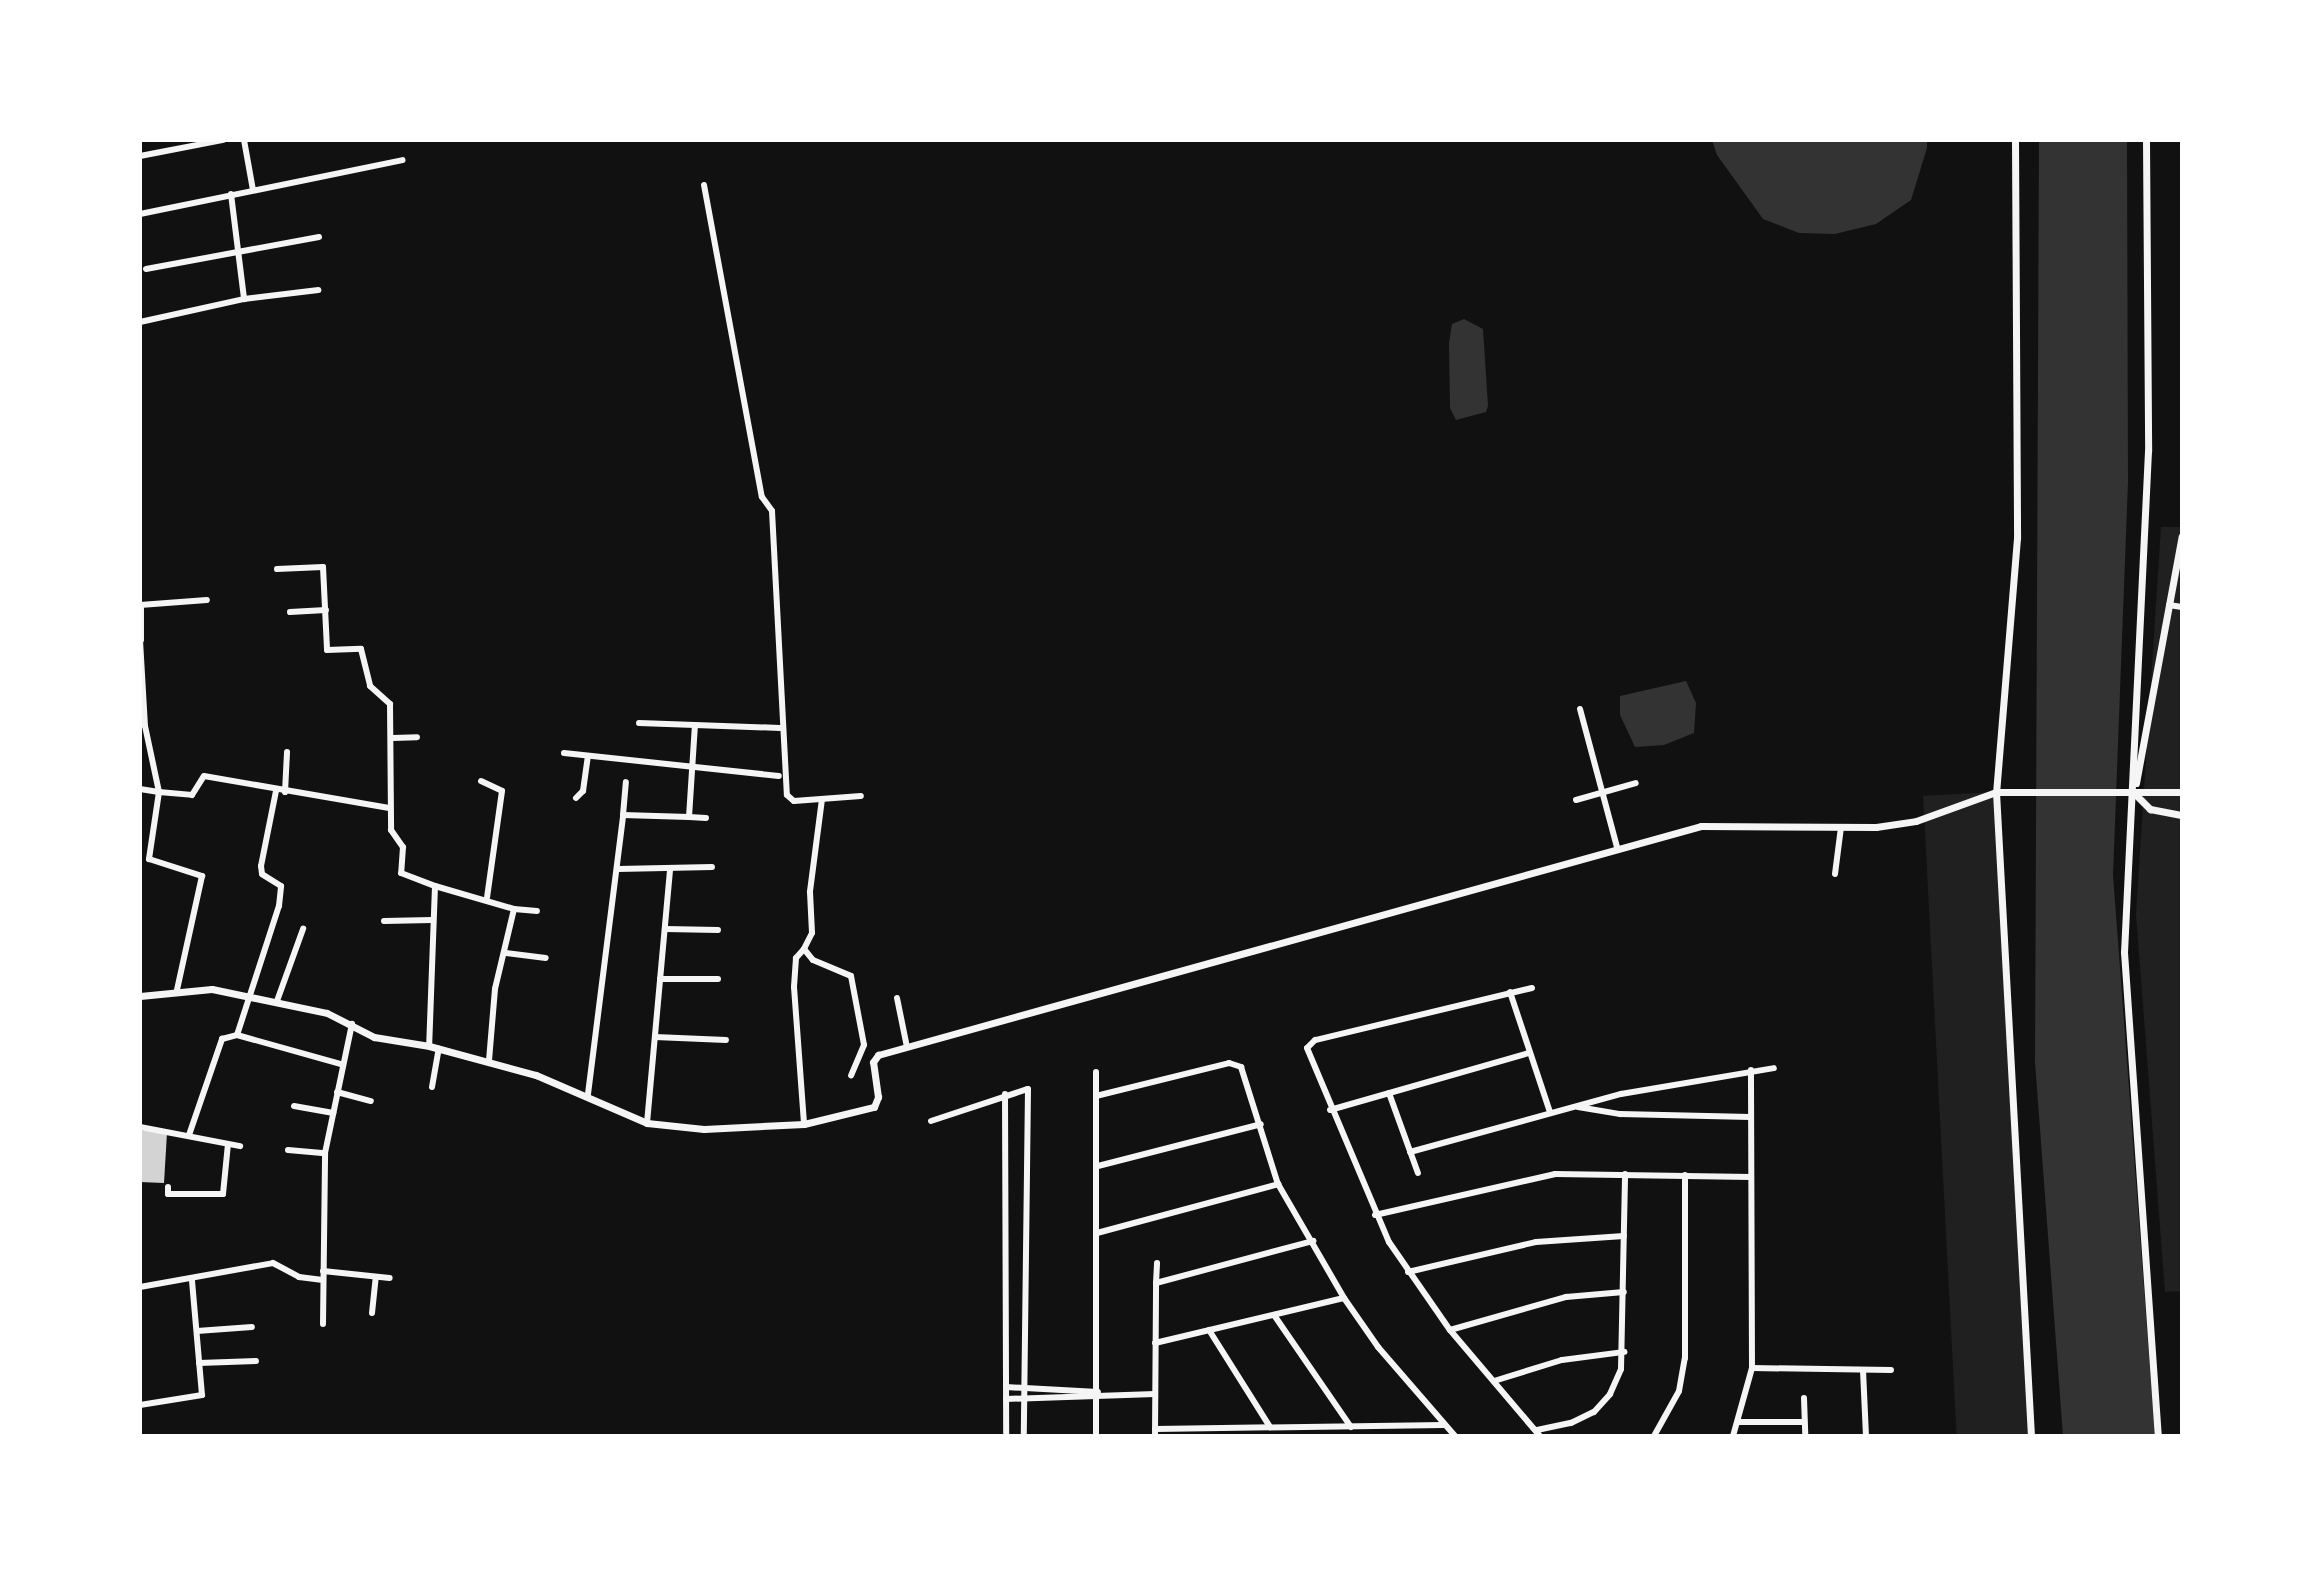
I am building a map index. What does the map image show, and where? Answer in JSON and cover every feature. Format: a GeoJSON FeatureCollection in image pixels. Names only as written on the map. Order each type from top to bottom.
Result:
{"type":"FeatureCollection","features":[{"type":"Feature","properties":{"kind":"street"},"geometry":{"type":"LineString","coordinates":[[140,156],[223,140]]}},
{"type":"Feature","properties":{"kind":"street"},"geometry":{"type":"LineString","coordinates":[[244,140],[253,190]]}},
{"type":"Feature","properties":{"kind":"street"},"geometry":{"type":"LineString","coordinates":[[2015,140],[2017,538],[1996,792],[2031,1436]]}},
{"type":"Feature","properties":{"kind":"street"},"geometry":{"type":"LineString","coordinates":[[2146,140],[2148,451],[2124,952],[2158,1436]]}},
{"type":"Feature","properties":{"kind":"street"},"geometry":{"type":"LineString","coordinates":[[140,214],[402,160]]}},
{"type":"Feature","properties":{"kind":"street"},"geometry":{"type":"LineString","coordinates":[[704,185],[762,497],[772,511],[787,795],[792,801],[861,796]]}},
{"type":"Feature","properties":{"kind":"street"},"geometry":{"type":"LineString","coordinates":[[231,194],[244,299]]}},
{"type":"Feature","properties":{"kind":"street"},"geometry":{"type":"LineString","coordinates":[[146,269],[319,237]]}},
{"type":"Feature","properties":{"kind":"street"},"geometry":{"type":"LineString","coordinates":[[140,322],[244,299],[318,290]]}},
{"type":"Feature","properties":{"kind":"street"},"geometry":{"type":"LineString","coordinates":[[2134,793],[2148,737],[2182,536]]}},
{"type":"Feature","properties":{"kind":"street"},"geometry":{"type":"LineString","coordinates":[[277,569],[323,567],[327,650],[361,649],[370,686],[390,704],[393,738],[389,808],[391,831],[403,847],[401,875],[487,898],[514,909],[537,911]]}},
{"type":"Feature","properties":{"kind":"street"},"geometry":{"type":"LineString","coordinates":[[177,990],[202,877],[148,858],[159,792],[145,726],[141,605],[207,600]]}},
{"type":"Feature","properties":{"kind":"street"},"geometry":{"type":"LineString","coordinates":[[2170,605],[2182,607]]}},
{"type":"Feature","properties":{"kind":"street"},"geometry":{"type":"LineString","coordinates":[[290,612],[326,610]]}},
{"type":"Feature","properties":{"kind":"street"},"geometry":{"type":"LineString","coordinates":[[1580,709],[1617,847]]}},
{"type":"Feature","properties":{"kind":"street"},"geometry":{"type":"LineString","coordinates":[[639,723],[780,728]]}},
{"type":"Feature","properties":{"kind":"street"},"geometry":{"type":"LineString","coordinates":[[689,817],[695,725]]}},
{"type":"Feature","properties":{"kind":"street"},"geometry":{"type":"LineString","coordinates":[[393,738],[417,737]]}},
{"type":"Feature","properties":{"kind":"street"},"geometry":{"type":"LineString","coordinates":[[285,792],[287,752]]}},
{"type":"Feature","properties":{"kind":"street"},"geometry":{"type":"LineString","coordinates":[[564,753],[779,776]]}},
{"type":"Feature","properties":{"kind":"street"},"geometry":{"type":"LineString","coordinates":[[576,798],[588,757]]}},
{"type":"Feature","properties":{"kind":"street"},"geometry":{"type":"LineString","coordinates":[[140,789],[192,795],[203,776],[276,791],[389,808]]}},
{"type":"Feature","properties":{"kind":"street"},"geometry":{"type":"LineString","coordinates":[[481,781],[502,791],[487,898]]}},
{"type":"Feature","properties":{"kind":"street"},"geometry":{"type":"LineString","coordinates":[[588,1094],[618,869],[626,782]]}},
{"type":"Feature","properties":{"kind":"street"},"geometry":{"type":"LineString","coordinates":[[1576,800],[1636,783]]}},
{"type":"Feature","properties":{"kind":"street"},"geometry":{"type":"LineString","coordinates":[[237,1035],[252,996],[281,895],[278,881],[262,874],[261,866],[276,791]]}},
{"type":"Feature","properties":{"kind":"street"},"geometry":{"type":"LineString","coordinates":[[140,996],[177,990],[277,1001],[352,1024],[374,1037],[429,1046],[489,1061],[588,1094],[647,1123],[704,1129],[804,1124],[871,1109],[878,1097],[875,1057],[1702,825],[1841,827],[1916,821],[1996,792],[2008,791],[2182,792]]}},
{"type":"Feature","properties":{"kind":"street"},"geometry":{"type":"LineString","coordinates":[[2134,793],[2150,809],[2182,815]]}},
{"type":"Feature","properties":{"kind":"street"},"geometry":{"type":"LineString","coordinates":[[804,1124],[794,987],[796,958],[812,933],[810,892],[822,799]]}},
{"type":"Feature","properties":{"kind":"street"},"geometry":{"type":"LineString","coordinates":[[623,815],[706,818]]}},
{"type":"Feature","properties":{"kind":"street"},"geometry":{"type":"LineString","coordinates":[[1835,874],[1841,827]]}},
{"type":"Feature","properties":{"kind":"street"},"geometry":{"type":"LineString","coordinates":[[618,869],[712,867]]}},
{"type":"Feature","properties":{"kind":"street"},"geometry":{"type":"LineString","coordinates":[[647,1123],[670,869]]}},
{"type":"Feature","properties":{"kind":"street"},"geometry":{"type":"LineString","coordinates":[[429,1046],[435,886]]}},
{"type":"Feature","properties":{"kind":"street"},"geometry":{"type":"LineString","coordinates":[[489,1061],[495,989],[514,909]]}},
{"type":"Feature","properties":{"kind":"street"},"geometry":{"type":"LineString","coordinates":[[384,921],[432,920]]}},
{"type":"Feature","properties":{"kind":"street"},"geometry":{"type":"LineString","coordinates":[[277,1001],[303,929]]}},
{"type":"Feature","properties":{"kind":"street"},"geometry":{"type":"LineString","coordinates":[[665,929],[718,930]]}},
{"type":"Feature","properties":{"kind":"street"},"geometry":{"type":"LineString","coordinates":[[804,949],[813,960],[850,974],[864,1045],[851,1075]]}},
{"type":"Feature","properties":{"kind":"street"},"geometry":{"type":"LineString","coordinates":[[506,953],[546,958]]}},
{"type":"Feature","properties":{"kind":"street"},"geometry":{"type":"LineString","coordinates":[[660,979],[718,979]]}},
{"type":"Feature","properties":{"kind":"street"},"geometry":{"type":"LineString","coordinates":[[1532,988],[1310,1043],[1308,1056],[1375,1215],[1408,1272],[1450,1330],[1538,1433],[1594,1412],[1610,1394],[1624,1352],[1625,1174]]}},
{"type":"Feature","properties":{"kind":"street"},"geometry":{"type":"LineString","coordinates":[[1510,992],[1550,1112]]}},
{"type":"Feature","properties":{"kind":"street"},"geometry":{"type":"LineString","coordinates":[[897,998],[907,1047]]}},
{"type":"Feature","properties":{"kind":"street"},"geometry":{"type":"LineString","coordinates":[[323,1324],[325,1153],[341,1064],[352,1024]]}},
{"type":"Feature","properties":{"kind":"street"},"geometry":{"type":"LineString","coordinates":[[189,1135],[222,1039],[237,1035],[341,1064]]}},
{"type":"Feature","properties":{"kind":"street"},"geometry":{"type":"LineString","coordinates":[[655,1037],[726,1040]]}},
{"type":"Feature","properties":{"kind":"street"},"geometry":{"type":"LineString","coordinates":[[432,1087],[439,1049]]}},
{"type":"Feature","properties":{"kind":"street"},"geometry":{"type":"LineString","coordinates":[[1330,1110],[1529,1053]]}},
{"type":"Feature","properties":{"kind":"street"},"geometry":{"type":"LineString","coordinates":[[1096,1096],[1234,1064],[1243,1070],[1278,1184],[1344,1298],[1455,1436]]}},
{"type":"Feature","properties":{"kind":"street"},"geometry":{"type":"LineString","coordinates":[[1410,1152],[1574,1106],[1774,1068]]}},
{"type":"Feature","properties":{"kind":"street"},"geometry":{"type":"LineString","coordinates":[[1733,1436],[1752,1368],[1751,1070]]}},
{"type":"Feature","properties":{"kind":"street"},"geometry":{"type":"LineString","coordinates":[[1096,1072],[1096,1436]]}},
{"type":"Feature","properties":{"kind":"street"},"geometry":{"type":"LineString","coordinates":[[931,1121],[1005,1094],[1028,1089],[1024,1436]]}},
{"type":"Feature","properties":{"kind":"street"},"geometry":{"type":"LineString","coordinates":[[337,1092],[371,1101]]}},
{"type":"Feature","properties":{"kind":"street"},"geometry":{"type":"LineString","coordinates":[[1389,1093],[1418,1173]]}},
{"type":"Feature","properties":{"kind":"street"},"geometry":{"type":"LineString","coordinates":[[1005,1094],[1006,1436]]}},
{"type":"Feature","properties":{"kind":"street"},"geometry":{"type":"LineString","coordinates":[[294,1106],[333,1113]]}},
{"type":"Feature","properties":{"kind":"street"},"geometry":{"type":"LineString","coordinates":[[1574,1106],[1620,1114],[1750,1117]]}},
{"type":"Feature","properties":{"kind":"street"},"geometry":{"type":"LineString","coordinates":[[1098,1166],[1261,1124]]}},
{"type":"Feature","properties":{"kind":"street"},"geometry":{"type":"LineString","coordinates":[[140,1127],[240,1146]]}},
{"type":"Feature","properties":{"kind":"street"},"geometry":{"type":"LineString","coordinates":[[168,1187],[168,1194],[223,1194],[228,1144]]}},
{"type":"Feature","properties":{"kind":"street"},"geometry":{"type":"LineString","coordinates":[[288,1150],[325,1153]]}},
{"type":"Feature","properties":{"kind":"street"},"geometry":{"type":"LineString","coordinates":[[1375,1215],[1555,1174],[1751,1177]]}},
{"type":"Feature","properties":{"kind":"street"},"geometry":{"type":"LineString","coordinates":[[1654,1436],[1679,1391],[1685,1358],[1685,1175]]}},
{"type":"Feature","properties":{"kind":"street"},"geometry":{"type":"LineString","coordinates":[[1097,1233],[1278,1184]]}},
{"type":"Feature","properties":{"kind":"street"},"geometry":{"type":"LineString","coordinates":[[1408,1272],[1536,1242],[1624,1236]]}},
{"type":"Feature","properties":{"kind":"street"},"geometry":{"type":"LineString","coordinates":[[1156,1283],[1313,1241]]}},
{"type":"Feature","properties":{"kind":"street"},"geometry":{"type":"LineString","coordinates":[[140,1287],[273,1263],[299,1277],[323,1280]]}},
{"type":"Feature","properties":{"kind":"street"},"geometry":{"type":"LineString","coordinates":[[1157,1263],[1155,1432],[1444,1425]]}},
{"type":"Feature","properties":{"kind":"street"},"geometry":{"type":"LineString","coordinates":[[323,1271],[390,1278]]}},
{"type":"Feature","properties":{"kind":"street"},"geometry":{"type":"LineString","coordinates":[[372,1313],[376,1277]]}},
{"type":"Feature","properties":{"kind":"street"},"geometry":{"type":"LineString","coordinates":[[140,1405],[200,1397],[192,1280]]}},
{"type":"Feature","properties":{"kind":"street"},"geometry":{"type":"LineString","coordinates":[[1450,1330],[1566,1297],[1624,1292]]}},
{"type":"Feature","properties":{"kind":"street"},"geometry":{"type":"LineString","coordinates":[[1155,1343],[1344,1298]]}},
{"type":"Feature","properties":{"kind":"street"},"geometry":{"type":"LineString","coordinates":[[1274,1315],[1351,1427]]}},
{"type":"Feature","properties":{"kind":"street"},"geometry":{"type":"LineString","coordinates":[[197,1331],[252,1327]]}},
{"type":"Feature","properties":{"kind":"street"},"geometry":{"type":"LineString","coordinates":[[1209,1330],[1270,1427]]}},
{"type":"Feature","properties":{"kind":"street"},"geometry":{"type":"LineString","coordinates":[[1494,1381],[1562,1360],[1624,1352]]}},
{"type":"Feature","properties":{"kind":"street"},"geometry":{"type":"LineString","coordinates":[[199,1363],[256,1361]]}},
{"type":"Feature","properties":{"kind":"street"},"geometry":{"type":"LineString","coordinates":[[1752,1368],[1891,1370]]}},
{"type":"Feature","properties":{"kind":"street"},"geometry":{"type":"LineString","coordinates":[[1863,1370],[1866,1436]]}},
{"type":"Feature","properties":{"kind":"street"},"geometry":{"type":"LineString","coordinates":[[1006,1387],[1097,1395]]}},
{"type":"Feature","properties":{"kind":"street"},"geometry":{"type":"LineString","coordinates":[[1006,1399],[1024,1401],[1155,1394]]}},
{"type":"Feature","properties":{"kind":"street"},"geometry":{"type":"LineString","coordinates":[[1804,1398],[1805,1436]]}},
{"type":"Feature","properties":{"kind":"street"},"geometry":{"type":"LineString","coordinates":[[1739,1422],[1804,1422]]}},
{"type":"Feature","properties":{"kind":"street"},"geometry":{"type":"LineString","coordinates":[[1006,1423],[1024,1423]]}},
{"type":"Feature","properties":{"kind":"shaded area"},"geometry":{"type":"Polygon","coordinates":[[[1712,140],[1927,140],[1927,148],[1911,200],[1876,224],[1835,234],[1799,233],[1763,219],[1717,155],[1712,140]]]}},
{"type":"Feature","properties":{"kind":"shaded area"},"geometry":{"type":"Polygon","coordinates":[[[2039,140],[2127,140],[2128,482],[2113,875],[2155,1436],[2063,1436],[2035,1062],[2039,140]]]}},
{"type":"Feature","properties":{"kind":"shaded area"},"geometry":{"type":"Polygon","coordinates":[[[1464,319],[1483,329],[1488,406],[1486,412],[1456,420],[1450,408],[1449,343],[1452,324],[1464,319]]]}},
{"type":"Feature","properties":{"kind":"shaded area"},"geometry":{"type":"Polygon","coordinates":[[[2161,527],[2182,527],[2182,1291],[2165,1292],[2136,914],[2161,527]]]}},
{"type":"Feature","properties":{"kind":"shaded area"},"geometry":{"type":"Polygon","coordinates":[[[1686,681],[1696,703],[1694,733],[1664,745],[1635,747],[1620,715],[1620,696],[1686,681]]]}},
{"type":"Feature","properties":{"kind":"shaded area"},"geometry":{"type":"Polygon","coordinates":[[[1996,792],[2030,1436],[1957,1436],[1923,796],[1996,792]]]}},
{"type":"Feature","properties":{"kind":"building"},"geometry":{"type":"Polygon","coordinates":[[[140,1130],[167,1133],[164,1183],[140,1182],[140,1130]]]}}]}
